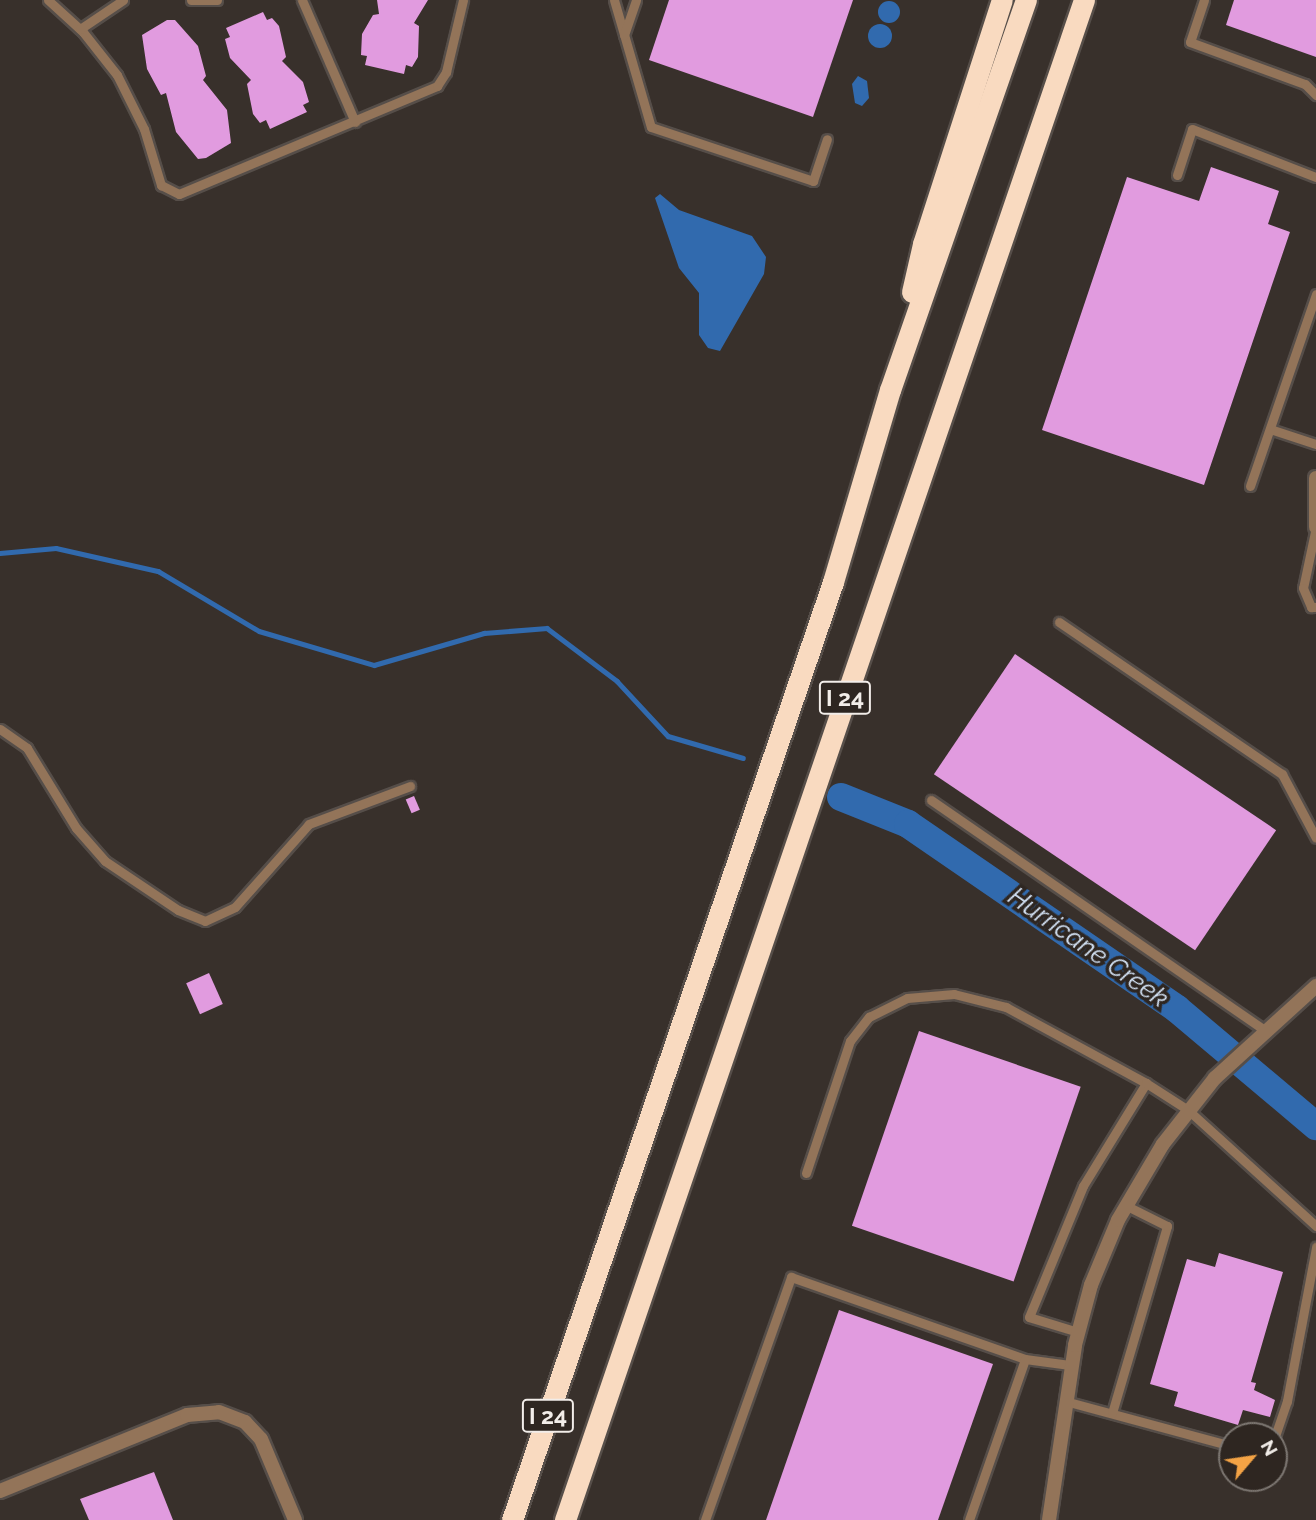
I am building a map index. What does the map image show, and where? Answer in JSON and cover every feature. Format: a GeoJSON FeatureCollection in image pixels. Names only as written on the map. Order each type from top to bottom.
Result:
{"type":"FeatureCollection","features":[{"type":"Feature","properties":{"kind":"highway"},"geometry":{"type":"LineString","coordinates":[[890,390],[923,244],[1002,0]]}},
{"type":"Feature","properties":{"kind":"highway","name":"I 24"},"geometry":{"type":"LineString","coordinates":[[512,1520],[828,595],[890,390],[1026,0]]}},
{"type":"Feature","properties":{"kind":"highway","name":"I 24"},"geometry":{"type":"LineString","coordinates":[[565,1520],[1084,0]]}},
{"type":"Feature","properties":{"kind":"street"},"geometry":{"type":"LineString","coordinates":[[1316,478],[1316,527]]}},
{"type":"Feature","properties":{"kind":"street"},"geometry":{"type":"LineString","coordinates":[[1049,1520],[1070,1365],[1099,1264],[1125,1205],[1188,1110],[1228,1064],[1316,986]]}},
{"type":"Feature","properties":{"kind":"street"},"geometry":{"type":"LineString","coordinates":[[0,1491],[187,1415],[219,1412],[244,1422],[261,1439],[295,1520]]}},
{"type":"Feature","properties":{"kind":"lane"},"geometry":{"type":"LineString","coordinates":[[47,0],[80,29],[124,85],[149,141],[160,185],[174,194],[189,193],[442,82],[463,0]]}},
{"type":"Feature","properties":{"kind":"lane"},"geometry":{"type":"LineString","coordinates":[[191,0],[217,0]]}},
{"type":"Feature","properties":{"kind":"lane"},"geometry":{"type":"LineString","coordinates":[[302,0],[355,122]]}},
{"type":"Feature","properties":{"kind":"lane"},"geometry":{"type":"LineString","coordinates":[[614,0],[651,127],[813,181],[827,139]]}},
{"type":"Feature","properties":{"kind":"lane"},"geometry":{"type":"LineString","coordinates":[[624,35],[636,0]]}},
{"type":"Feature","properties":{"kind":"lane"},"geometry":{"type":"LineString","coordinates":[[1204,0],[1190,42],[1305,84],[1316,95]]}},
{"type":"Feature","properties":{"kind":"lane"},"geometry":{"type":"LineString","coordinates":[[80,29],[118,1]]}},
{"type":"Feature","properties":{"kind":"lane"},"geometry":{"type":"LineString","coordinates":[[1177,175],[1192,129],[1316,177]]}},
{"type":"Feature","properties":{"kind":"lane"},"geometry":{"type":"LineString","coordinates":[[1250,486],[1312,317],[1316,294]]}},
{"type":"Feature","properties":{"kind":"lane"},"geometry":{"type":"LineString","coordinates":[[1270,429],[1316,444]]}},
{"type":"Feature","properties":{"kind":"lane"},"geometry":{"type":"LineString","coordinates":[[1316,527],[1303,587],[1311,607],[1316,607]]}},
{"type":"Feature","properties":{"kind":"lane"},"geometry":{"type":"LineString","coordinates":[[1059,622],[1282,774],[1316,838]]}},
{"type":"Feature","properties":{"kind":"lane"},"geometry":{"type":"LineString","coordinates":[[0,729],[27,748],[76,828],[105,861],[178,911],[205,921],[235,907],[309,824],[410,786]]}},
{"type":"Feature","properties":{"kind":"lane"},"geometry":{"type":"LineString","coordinates":[[931,800],[1264,1030]]}},
{"type":"Feature","properties":{"kind":"lane"},"geometry":{"type":"LineString","coordinates":[[806,1173],[850,1041],[869,1017],[907,998],[954,994],[1006,1007],[1146,1083],[1188,1110],[1316,1226]]}},
{"type":"Feature","properties":{"kind":"lane"},"geometry":{"type":"LineString","coordinates":[[1078,1332],[1030,1317],[1083,1186],[1146,1083]]}},
{"type":"Feature","properties":{"kind":"lane"},"geometry":{"type":"LineString","coordinates":[[1112,1413],[1167,1226],[1125,1205]]}},
{"type":"Feature","properties":{"kind":"lane"},"geometry":{"type":"LineString","coordinates":[[1279,1422],[1286,1401],[1316,1247]]}},
{"type":"Feature","properties":{"kind":"lane"},"geometry":{"type":"LineString","coordinates":[[705,1520],[791,1277],[1025,1359],[1070,1365]]}},
{"type":"Feature","properties":{"kind":"lane"},"geometry":{"type":"LineString","coordinates":[[970,1520],[1025,1359]]}},
{"type":"Feature","properties":{"kind":"lane"},"geometry":{"type":"LineString","coordinates":[[1064,1401],[1218,1442]]}},
{"type":"Feature","properties":{"kind":"water"},"geometry":{"type":"Polygon","coordinates":[[[889,1],[897,4],[900,12],[897,20],[889,23],[881,20],[878,12],[881,4],[889,1]]]}},
{"type":"Feature","properties":{"kind":"water"},"geometry":{"type":"Polygon","coordinates":[[[880,24],[891,31],[892,36],[885,47],[880,48],[869,41],[868,36],[875,25],[880,24]]]}},
{"type":"Feature","properties":{"kind":"water"},"geometry":{"type":"Polygon","coordinates":[[[858,76],[867,81],[869,98],[862,106],[855,103],[852,84],[858,76]]]}},
{"type":"Feature","properties":{"kind":"water"},"geometry":{"type":"Polygon","coordinates":[[[660,194],[679,210],[752,236],[766,257],[764,274],[720,351],[708,348],[699,335],[699,293],[679,268],[655,198],[660,194]]]}},
{"type":"Feature","properties":{"kind":"building"},"geometry":{"type":"Polygon","coordinates":[[[377,0],[428,0],[414,23],[419,26],[418,57],[412,67],[406,65],[404,74],[365,65],[367,56],[361,55],[362,34],[373,15],[379,14],[377,0]]]}},
{"type":"Feature","properties":{"kind":"building"},"geometry":{"type":"Polygon","coordinates":[[[669,0],[853,0],[813,117],[649,60],[669,0]]]}},
{"type":"Feature","properties":{"kind":"building"},"geometry":{"type":"Polygon","coordinates":[[[1234,0],[1316,0],[1316,57],[1226,25],[1234,0]]]}},
{"type":"Feature","properties":{"kind":"building"},"geometry":{"type":"Polygon","coordinates":[[[263,12],[267,20],[272,18],[279,26],[286,57],[282,61],[303,82],[309,102],[303,105],[307,112],[270,129],[266,120],[260,123],[253,114],[247,84],[251,80],[230,58],[225,39],[230,37],[226,28],[263,12]]]}},
{"type":"Feature","properties":{"kind":"building"},"geometry":{"type":"Polygon","coordinates":[[[167,20],[175,20],[198,46],[206,76],[203,80],[227,110],[231,143],[206,158],[198,159],[176,132],[166,93],[161,95],[147,69],[142,35],[167,20]]]}},
{"type":"Feature","properties":{"kind":"building"},"geometry":{"type":"Polygon","coordinates":[[[1211,167],[1279,191],[1268,224],[1290,232],[1204,485],[1042,430],[1127,177],[1199,201],[1211,167]]]}},
{"type":"Feature","properties":{"kind":"building"},"geometry":{"type":"Polygon","coordinates":[[[1015,654],[1276,830],[1195,950],[934,774],[1015,654]]]}},
{"type":"Feature","properties":{"kind":"building"},"geometry":{"type":"Polygon","coordinates":[[[414,796],[420,810],[412,813],[406,800],[414,796]]]}},
{"type":"Feature","properties":{"kind":"building"},"geometry":{"type":"Polygon","coordinates":[[[209,973],[223,1004],[200,1014],[186,983],[209,973]]]}},
{"type":"Feature","properties":{"kind":"building"},"geometry":{"type":"Polygon","coordinates":[[[919,1031],[1081,1087],[1014,1281],[852,1226],[919,1031]]]}},
{"type":"Feature","properties":{"kind":"building"},"geometry":{"type":"Polygon","coordinates":[[[1219,1253],[1283,1272],[1251,1382],[1256,1383],[1254,1390],[1275,1400],[1270,1417],[1243,1410],[1239,1422],[1228,1422],[1174,1406],[1178,1392],[1150,1384],[1187,1259],[1215,1267],[1219,1253]]]}},
{"type":"Feature","properties":{"kind":"building"},"geometry":{"type":"Polygon","coordinates":[[[839,1310],[993,1364],[938,1520],[766,1520],[839,1310]]]}},
{"type":"Feature","properties":{"kind":"building"},"geometry":{"type":"Polygon","coordinates":[[[154,1472],[173,1520],[89,1520],[80,1499],[154,1472]]]}},
{"type":"Feature","properties":{"kind":"waterway"},"geometry":{"type":"LineString","coordinates":[[0,553],[56,548],[158,571],[259,631],[374,665],[484,633],[547,628],[617,681],[668,736],[743,758]]}},
{"type":"Feature","properties":{"kind":"waterway","name":"Hurricane Creek"},"geometry":{"type":"LineString","coordinates":[[841,797],[908,824],[1177,1009],[1316,1126]]}}]}
